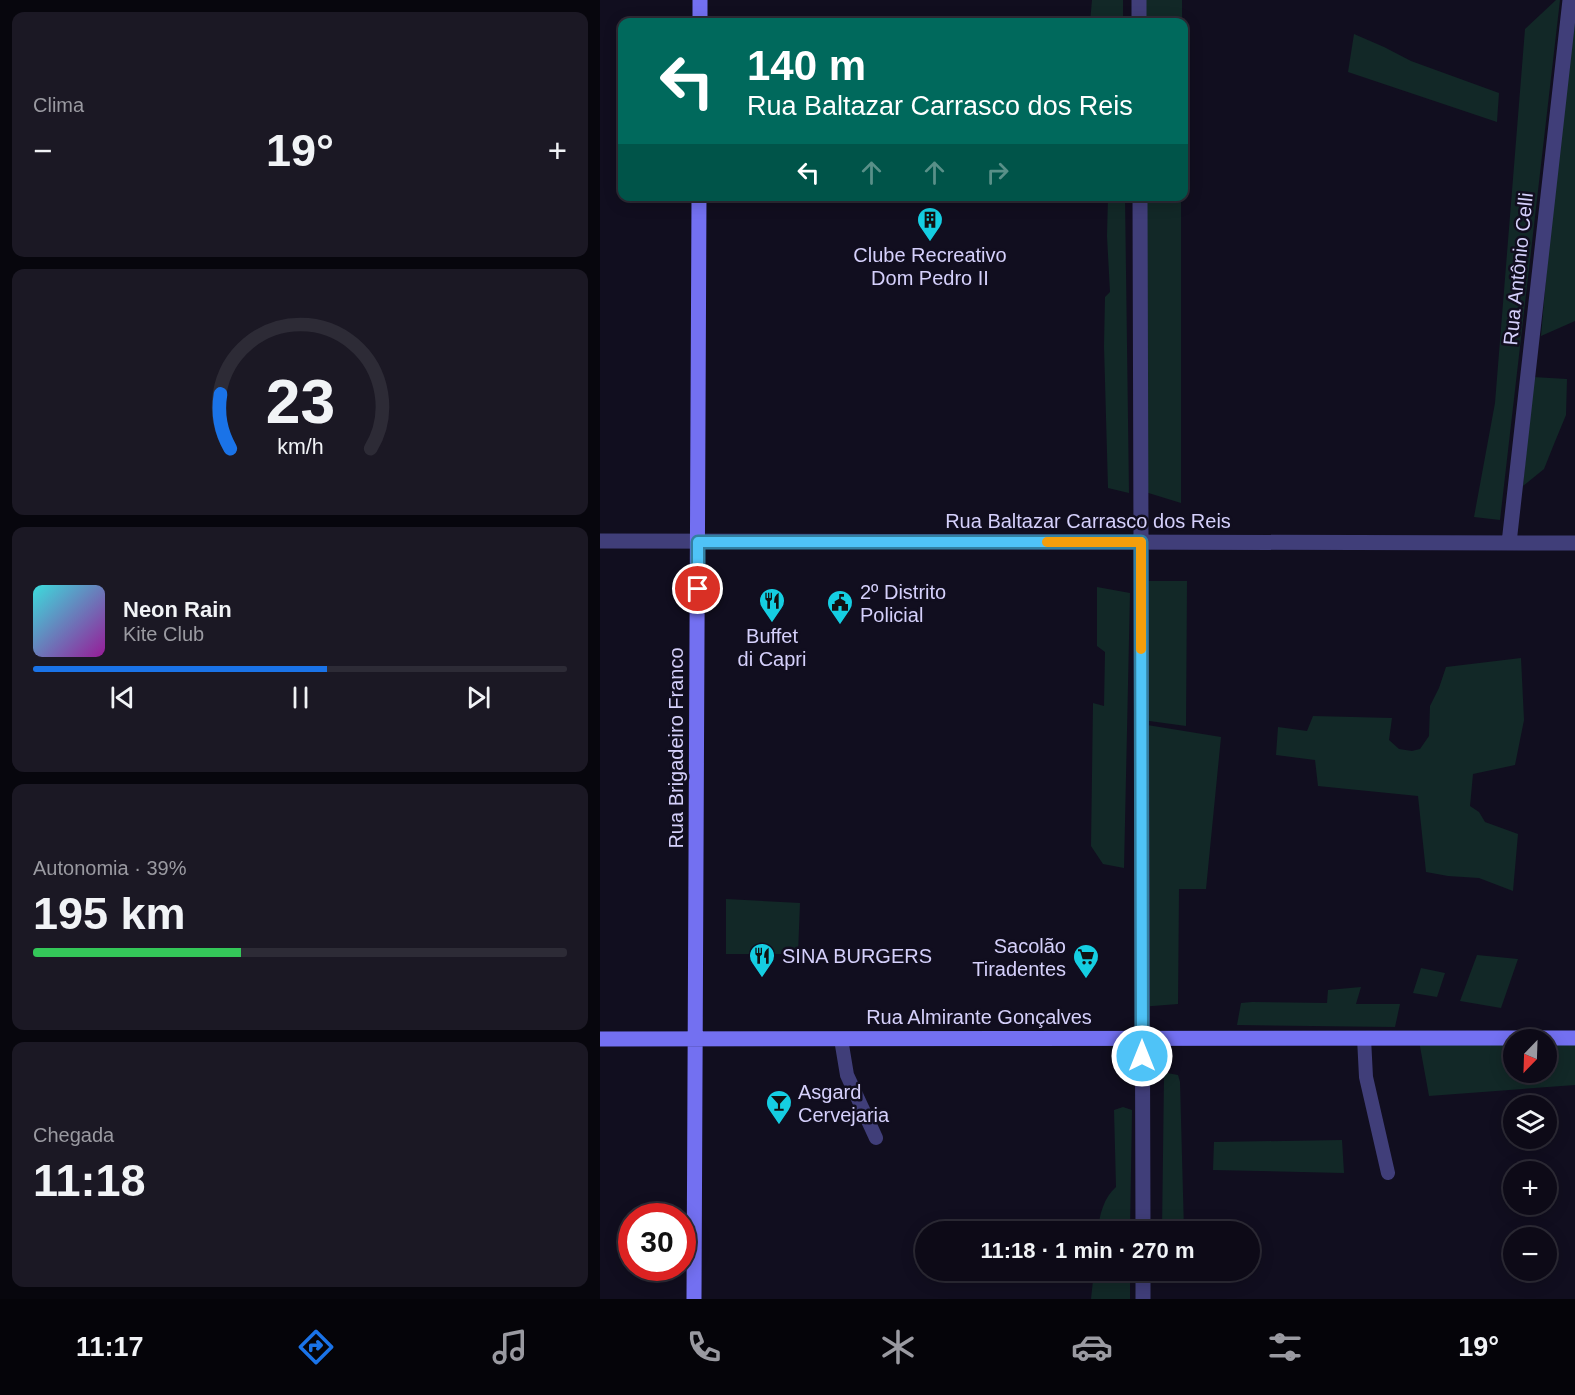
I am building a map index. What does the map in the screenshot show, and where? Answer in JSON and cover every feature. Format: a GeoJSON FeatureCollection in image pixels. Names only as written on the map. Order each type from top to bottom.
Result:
{"type":"FeatureCollection","features":[{"type":"Feature","properties":{"kind":"main road"},"geometry":{"type":"LineString","coordinates":[[700,0],[700,18]]}},
{"type":"Feature","properties":{"kind":"main road","name":"Rua Brigadeiro Franco"},"geometry":{"type":"LineString","coordinates":[[694,1299],[699,201]]}},
{"type":"Feature","properties":{"kind":"main road","name":"Rua Almirante Gonçalves"},"geometry":{"type":"LineString","coordinates":[[600,1039],[1575,1038]]}},
{"type":"Feature","properties":{"kind":"street"},"geometry":{"type":"LineString","coordinates":[[1139,0],[1139,18]]}},
{"type":"Feature","properties":{"kind":"street","name":"Rua Antônio Celli"},"geometry":{"type":"LineString","coordinates":[[1509,543],[1570,0]]}},
{"type":"Feature","properties":{"kind":"street"},"geometry":{"type":"LineString","coordinates":[[1140,201],[1143,1221]]}},
{"type":"Feature","properties":{"kind":"street","name":"Rua Baltazar Carrasco dos Reis"},"geometry":{"type":"LineString","coordinates":[[600,541],[1575,543]]}},
{"type":"Feature","properties":{"kind":"street"},"geometry":{"type":"LineString","coordinates":[[1143,1281],[1143,1299]]}},
{"type":"Feature","properties":{"kind":"lane"},"geometry":{"type":"LineString","coordinates":[[1364,1038],[1366,1077],[1388,1173]]}},
{"type":"Feature","properties":{"kind":"lane"},"geometry":{"type":"LineString","coordinates":[[841,1039],[847,1075],[876,1138]]}},
{"type":"Feature","properties":{"kind":"green space"},"geometry":{"type":"Polygon","coordinates":[[[1092,0],[1123,0],[1123,18],[1090,18],[1092,0]]]}},
{"type":"Feature","properties":{"kind":"green space"},"geometry":{"type":"Polygon","coordinates":[[[1132,0],[1182,0],[1182,18],[1133,18],[1132,0]]]}},
{"type":"Feature","properties":{"kind":"green space"},"geometry":{"type":"Polygon","coordinates":[[[1556,0],[1560,0],[1500,520],[1474,517],[1495,403],[1525,29],[1556,0]]]}},
{"type":"Feature","properties":{"kind":"green space"},"geometry":{"type":"Polygon","coordinates":[[[1575,0],[1575,321],[1541,336],[1557,152],[1575,0]]]}},
{"type":"Feature","properties":{"kind":"green space"},"geometry":{"type":"Polygon","coordinates":[[[1354,34],[1411,61],[1499,93],[1497,122],[1348,72],[1354,34]]]}},
{"type":"Feature","properties":{"kind":"green space"},"geometry":{"type":"Polygon","coordinates":[[[1108,201],[1125,201],[1129,493],[1108,488],[1104,346],[1105,297],[1110,292],[1108,201]]]}},
{"type":"Feature","properties":{"kind":"green space"},"geometry":{"type":"Polygon","coordinates":[[[1136,201],[1181,201],[1181,503],[1142,491],[1136,201]]]}},
{"type":"Feature","properties":{"kind":"green space"},"geometry":{"type":"Polygon","coordinates":[[[1533,377],[1567,379],[1566,415],[1544,469],[1523,486],[1533,377]]]}},
{"type":"Feature","properties":{"kind":"green space"},"geometry":{"type":"Polygon","coordinates":[[[1144,581],[1187,581],[1186,726],[1142,720],[1144,581]]]}},
{"type":"Feature","properties":{"kind":"green space"},"geometry":{"type":"Polygon","coordinates":[[[1097,587],[1130,593],[1124,868],[1103,864],[1091,846],[1093,703],[1104,706],[1105,652],[1097,646],[1097,587]]]}},
{"type":"Feature","properties":{"kind":"green space"},"geometry":{"type":"Polygon","coordinates":[[[1521,658],[1524,720],[1515,765],[1473,774],[1470,806],[1479,812],[1485,822],[1518,834],[1513,891],[1479,878],[1426,872],[1418,796],[1318,786],[1315,760],[1276,755],[1278,727],[1307,731],[1313,716],[1392,718],[1389,740],[1399,749],[1412,751],[1420,749],[1429,736],[1430,706],[1446,667],[1521,658]]]}},
{"type":"Feature","properties":{"kind":"green space"},"geometry":{"type":"Polygon","coordinates":[[[1141,724],[1221,737],[1206,889],[1179,889],[1178,1004],[1140,1007],[1141,724]]]}},
{"type":"Feature","properties":{"kind":"green space"},"geometry":{"type":"Polygon","coordinates":[[[726,899],[800,903],[798,954],[726,954],[726,899]]]}},
{"type":"Feature","properties":{"kind":"green space"},"geometry":{"type":"Polygon","coordinates":[[[1477,955],[1518,959],[1501,1008],[1460,1001],[1477,955]]]}},
{"type":"Feature","properties":{"kind":"green space"},"geometry":{"type":"Polygon","coordinates":[[[1421,968],[1445,973],[1437,997],[1413,993],[1421,968]]]}},
{"type":"Feature","properties":{"kind":"green space"},"geometry":{"type":"Polygon","coordinates":[[[1361,987],[1356,1004],[1400,1004],[1395,1027],[1237,1025],[1241,1003],[1327,1003],[1328,990],[1361,987]]]}},
{"type":"Feature","properties":{"kind":"green space"},"geometry":{"type":"Polygon","coordinates":[[[1419,1041],[1503,1041],[1503,1083],[1557,1083],[1557,1041],[1575,1041],[1575,1085],[1429,1096],[1419,1041]]]}},
{"type":"Feature","properties":{"kind":"green space"},"geometry":{"type":"Polygon","coordinates":[[[1167,1073],[1178,1075],[1180,1082],[1184,1221],[1162,1221],[1164,1077],[1167,1073]]]}},
{"type":"Feature","properties":{"kind":"green space"},"geometry":{"type":"Polygon","coordinates":[[[1123,1107],[1132,1110],[1130,1221],[1100,1221],[1108,1196],[1116,1187],[1114,1110],[1123,1107]]]}},
{"type":"Feature","properties":{"kind":"green space"},"geometry":{"type":"Polygon","coordinates":[[[1342,1140],[1344,1173],[1213,1170],[1214,1142],[1342,1140]]]}},
{"type":"Feature","properties":{"kind":"green space"},"geometry":{"type":"Polygon","coordinates":[[[1093,1281],[1130,1281],[1130,1299],[1091,1299],[1093,1281]]]}},
{"type":"Feature","properties":{"kind":"slow traffic"},"geometry":{"type":"LineString","coordinates":[[1047,542],[1141,542],[1141,649]]}},
{"type":"Feature","properties":{"kind":"place","name":"Clube Recreativo Dom Pedro II"},"geometry":{"type":"Point","coordinates":[930,243]}},
{"type":"Feature","properties":{"kind":"place","name":"Buffet di Capri"},"geometry":{"type":"Point","coordinates":[772,624]}},
{"type":"Feature","properties":{"kind":"place","name":"2º Distrito Policial"},"geometry":{"type":"Point","coordinates":[840,626]}},
{"type":"Feature","properties":{"kind":"place","name":"SINA BURGERS"},"geometry":{"type":"Point","coordinates":[762,979]}},
{"type":"Feature","properties":{"kind":"place","name":"Sacolão Tiradentes"},"geometry":{"type":"Point","coordinates":[1086,980]}},
{"type":"Feature","properties":{"kind":"place","name":"Asgard Cervejaria"},"geometry":{"type":"Point","coordinates":[779,1126]}},
{"type":"Feature","properties":{"kind":"route"},"geometry":{"type":"LineString","coordinates":[[698,589],[698,542],[1141,542],[1142,1056]]}}]}
